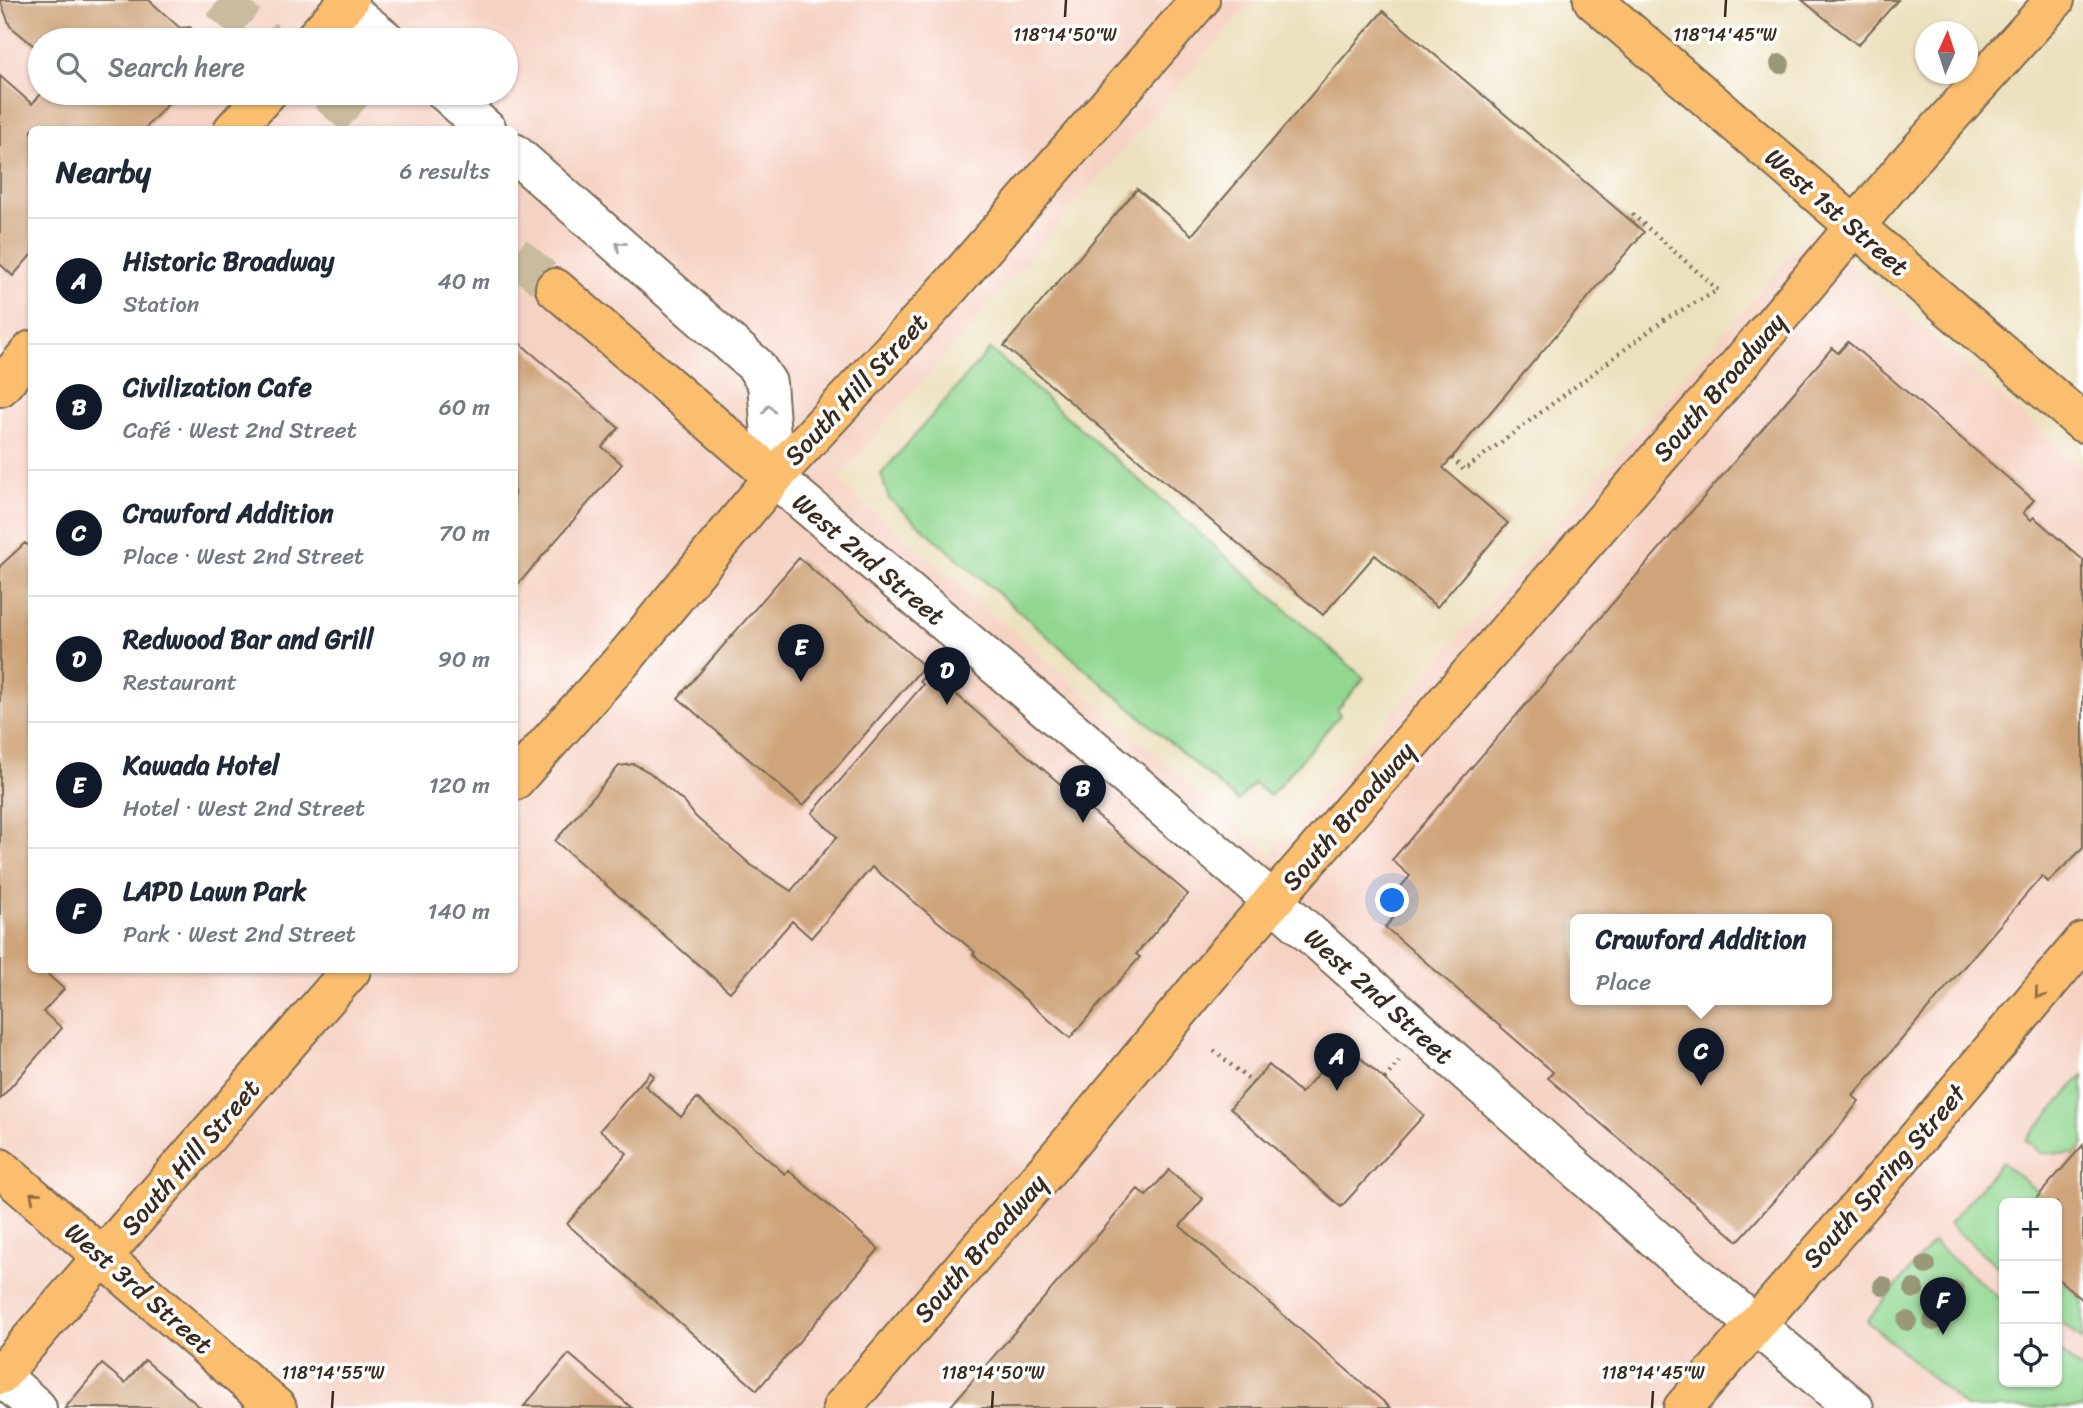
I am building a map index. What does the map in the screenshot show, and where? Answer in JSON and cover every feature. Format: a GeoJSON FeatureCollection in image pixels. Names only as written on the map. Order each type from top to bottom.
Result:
{"type":"FeatureCollection","features":[{"type":"Feature","properties":{"kind":"main road","name":"South Hill Street"},"geometry":{"type":"LineString","coordinates":[[518,777],[629,653],[774,477],[935,304],[1200,0]]}},
{"type":"Feature","properties":{"kind":"main road","name":"West 1st Street"},"geometry":{"type":"LineString","coordinates":[[1593,0],[1855,225],[1904,271],[2083,422]]}},
{"type":"Feature","properties":{"kind":"main road","name":"South Broadway"},"geometry":{"type":"LineString","coordinates":[[842,1408],[1273,901],[1733,372],[1855,225],[2055,0]]}},
{"type":"Feature","properties":{"kind":"main road"},"geometry":{"type":"LineString","coordinates":[[322,28],[341,2]]}},
{"type":"Feature","properties":{"kind":"main road","name":"West 2nd Street"},"geometry":{"type":"LineString","coordinates":[[555,288],[774,477]]}},
{"type":"Feature","properties":{"kind":"main road","name":"South Spring Street"},"geometry":{"type":"LineString","coordinates":[[1683,1408],[2083,942]]}},
{"type":"Feature","properties":{"kind":"main road","name":"South Hill Street"},"geometry":{"type":"LineString","coordinates":[[0,1375],[348,973]]}},
{"type":"Feature","properties":{"kind":"main road","name":"West 3rd Street"},"geometry":{"type":"LineString","coordinates":[[0,1168],[277,1408]]}},
{"type":"Feature","properties":{"kind":"street"},"geometry":{"type":"LineString","coordinates":[[341,2],[372,28]]}},
{"type":"Feature","properties":{"kind":"street"},"geometry":{"type":"LineString","coordinates":[[459,105],[483,126]]}},
{"type":"Feature","properties":{"kind":"street","name":"West 2nd Street"},"geometry":{"type":"LineString","coordinates":[[518,157],[755,365],[767,383],[774,477],[1273,901],[1488,1093],[1854,1408]]}},
{"type":"Feature","properties":{"kind":"street"},"geometry":{"type":"LineString","coordinates":[[0,1375],[37,1408]]}},
{"type":"Feature","properties":{"kind":"path"},"geometry":{"type":"LineString","coordinates":[[1452,458],[1465,470],[1664,320],[1718,290],[1632,213]]}},
{"type":"Feature","properties":{"kind":"path"},"geometry":{"type":"LineString","coordinates":[[1214,1051],[1253,1083]]}},
{"type":"Feature","properties":{"kind":"path"},"geometry":{"type":"LineString","coordinates":[[1385,1079],[1399,1061]]}},
{"type":"Feature","properties":{"kind":"shaded area"},"geometry":{"type":"Polygon","coordinates":[[[0,0],[1253,0],[837,480],[1270,854],[1812,231],[2083,469],[2083,1408],[0,1408],[0,0]]]}},
{"type":"Feature","properties":{"kind":"green space"},"geometry":{"type":"Polygon","coordinates":[[[990,349],[1364,678],[1337,710],[1340,715],[1270,796],[1254,783],[1238,801],[889,499],[881,474],[990,349]]]}},
{"type":"Feature","properties":{"kind":"green space"},"geometry":{"type":"Polygon","coordinates":[[[2083,1075],[2083,1145],[2075,1154],[2041,1153],[2026,1140],[2083,1075]]]}},
{"type":"Feature","properties":{"kind":"green space"},"geometry":{"type":"Polygon","coordinates":[[[2002,1162],[2040,1194],[2036,1198],[1999,1198],[1999,1268],[1949,1224],[2002,1162]]]}},
{"type":"Feature","properties":{"kind":"green space"},"geometry":{"type":"Polygon","coordinates":[[[1933,1242],[1999,1299],[1999,1387],[2062,1387],[2062,1353],[2083,1371],[2083,1408],[1967,1408],[1867,1321],[1933,1242]]]}},
{"type":"Feature","properties":{"kind":"green space"},"geometry":{"type":"Polygon","coordinates":[[[2062,1282],[2083,1300],[2083,1340],[2062,1322],[2062,1282]]]}},
{"type":"Feature","properties":{"kind":"building"},"geometry":{"type":"Polygon","coordinates":[[[0,0],[149,0],[180,28],[28,28],[28,41],[10,26],[0,0]]]}},
{"type":"Feature","properties":{"kind":"building"},"geometry":{"type":"Polygon","coordinates":[[[1802,0],[1898,0],[1858,45],[1802,0]]]}},
{"type":"Feature","properties":{"kind":"building"},"geometry":{"type":"Polygon","coordinates":[[[1383,11],[1644,232],[1443,468],[1508,523],[1437,607],[1375,555],[1323,615],[1004,346],[1137,189],[1192,235],[1383,11]]]}},
{"type":"Feature","properties":{"kind":"building"},"geometry":{"type":"Polygon","coordinates":[[[0,76],[28,100],[28,105],[166,105],[148,126],[28,126],[28,259],[13,276],[0,264],[0,76]]]}},
{"type":"Feature","properties":{"kind":"building"},"geometry":{"type":"Polygon","coordinates":[[[518,341],[619,428],[602,447],[622,464],[518,584],[518,341]]]}},
{"type":"Feature","properties":{"kind":"building"},"geometry":{"type":"Polygon","coordinates":[[[1848,342],[2034,500],[2023,513],[2031,520],[2034,517],[2083,560],[2083,848],[2048,882],[2042,876],[1853,1096],[1859,1101],[1837,1130],[1738,1241],[1548,1078],[1553,1072],[1385,927],[1395,916],[1384,906],[1410,876],[1392,860],[1832,348],[1838,353],[1848,342]]]}},
{"type":"Feature","properties":{"kind":"building"},"geometry":{"type":"Polygon","coordinates":[[[25,543],[28,545],[28,973],[46,973],[64,989],[43,1012],[62,1028],[0,1099],[0,566],[25,543]]]}},
{"type":"Feature","properties":{"kind":"building"},"geometry":{"type":"Polygon","coordinates":[[[799,558],[924,666],[803,806],[678,698],[799,558]]]}},
{"type":"Feature","properties":{"kind":"building"},"geometry":{"type":"Polygon","coordinates":[[[929,671],[1188,894],[1136,954],[1140,957],[1070,1038],[973,954],[975,952],[872,867],[811,938],[792,921],[730,992],[555,841],[619,766],[634,764],[649,772],[685,803],[696,817],[751,865],[791,891],[837,837],[812,813],[923,685],[920,681],[929,671]]]}},
{"type":"Feature","properties":{"kind":"building"},"geometry":{"type":"Polygon","coordinates":[[[1345,1044],[1424,1115],[1341,1207],[1230,1108],[1269,1065],[1301,1093],[1345,1044]]]}},
{"type":"Feature","properties":{"kind":"building"},"geometry":{"type":"Polygon","coordinates":[[[650,1072],[654,1076],[645,1086],[681,1117],[697,1098],[785,1174],[788,1170],[879,1249],[757,1390],[567,1224],[627,1153],[600,1130],[650,1072]]]}},
{"type":"Feature","properties":{"kind":"building"},"geometry":{"type":"Polygon","coordinates":[[[2083,1145],[2083,1300],[2062,1282],[2062,1198],[2036,1198],[2083,1145]]]}},
{"type":"Feature","properties":{"kind":"building"},"geometry":{"type":"Polygon","coordinates":[[[1169,1170],[1203,1199],[1180,1226],[1391,1408],[949,1408],[1138,1189],[1146,1196],[1169,1170]]]}},
{"type":"Feature","properties":{"kind":"building"},"geometry":{"type":"Polygon","coordinates":[[[569,1354],[632,1408],[524,1406],[569,1354]]]}},
{"type":"Feature","properties":{"kind":"building"},"geometry":{"type":"Polygon","coordinates":[[[145,1360],[201,1408],[65,1408],[102,1364],[125,1383],[145,1360]]]}},
{"type":"Feature","properties":{"kind":"tunnel"},"geometry":{"type":"LineString","coordinates":[[219,0],[252,28]]}},
{"type":"Feature","properties":{"kind":"tunnel"},"geometry":{"type":"LineString","coordinates":[[341,105],[365,126]]}},
{"type":"Feature","properties":{"kind":"tunnel"},"geometry":{"type":"LineString","coordinates":[[518,257],[555,288]]}},
{"type":"Feature","properties":{"kind":"place","name":"Kawada Hotel"},"geometry":{"type":"Point","coordinates":[801,682]}},
{"type":"Feature","properties":{"kind":"place","name":"Redwood Bar and Grill"},"geometry":{"type":"Point","coordinates":[947,705]}},
{"type":"Feature","properties":{"kind":"place","name":"Civilization Cafe"},"geometry":{"type":"Point","coordinates":[1083,823]}},
{"type":"Feature","properties":{"kind":"place","name":"Crawford Addition"},"geometry":{"type":"Point","coordinates":[1701,1086]}},
{"type":"Feature","properties":{"kind":"place","name":"Historic Broadway"},"geometry":{"type":"Point","coordinates":[1337,1091]}},
{"type":"Feature","properties":{"kind":"place","name":"LAPD Lawn Park"},"geometry":{"type":"Point","coordinates":[1943,1335]}}]}
